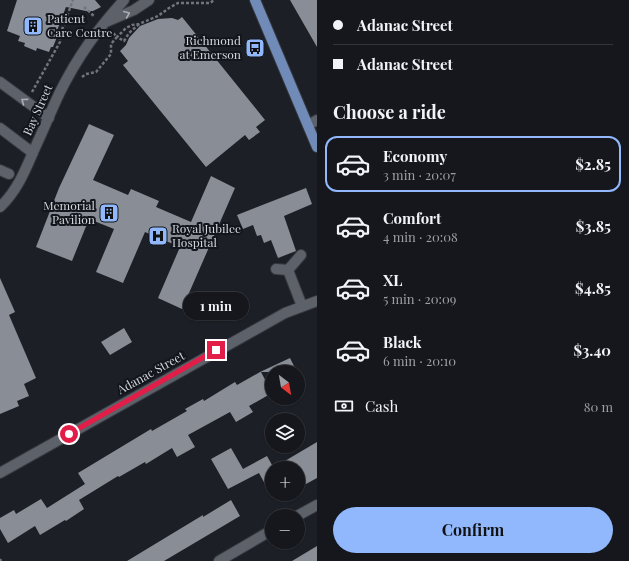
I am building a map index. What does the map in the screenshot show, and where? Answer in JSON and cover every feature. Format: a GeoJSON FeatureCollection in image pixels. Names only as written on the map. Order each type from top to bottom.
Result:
{"type":"FeatureCollection","features":[{"type":"Feature","properties":{"kind":"main road"},"geometry":{"type":"LineString","coordinates":[[255,0],[317,147]]}},
{"type":"Feature","properties":{"kind":"street","name":"Bay Street"},"geometry":{"type":"LineString","coordinates":[[0,207],[9,198],[22,179],[71,70],[86,46],[124,0]]}},
{"type":"Feature","properties":{"kind":"street","name":"Bay Street"},"geometry":{"type":"LineString","coordinates":[[103,24],[134,10],[149,0]]}},
{"type":"Feature","properties":{"kind":"street"},"geometry":{"type":"LineString","coordinates":[[0,82],[49,118]]}},
{"type":"Feature","properties":{"kind":"street"},"geometry":{"type":"LineString","coordinates":[[308,125],[317,120]]}},
{"type":"Feature","properties":{"kind":"street"},"geometry":{"type":"LineString","coordinates":[[0,128],[33,153]]}},
{"type":"Feature","properties":{"kind":"street"},"geometry":{"type":"LineString","coordinates":[[288,270],[301,255]]}},
{"type":"Feature","properties":{"kind":"street"},"geometry":{"type":"LineString","coordinates":[[276,269],[288,270]]}},
{"type":"Feature","properties":{"kind":"street"},"geometry":{"type":"LineString","coordinates":[[288,270],[302,306]]}},
{"type":"Feature","properties":{"kind":"street","name":"Adanac Street"},"geometry":{"type":"LineString","coordinates":[[0,473],[216,350],[285,313],[317,301]]}},
{"type":"Feature","properties":{"kind":"street"},"geometry":{"type":"LineString","coordinates":[[305,512],[317,505]]}},
{"type":"Feature","properties":{"kind":"street"},"geometry":{"type":"LineString","coordinates":[[219,561],[265,534]]}},
{"type":"Feature","properties":{"kind":"path"},"geometry":{"type":"LineString","coordinates":[[28,104],[32,93],[60,42],[60,35],[73,0]]}},
{"type":"Feature","properties":{"kind":"path"},"geometry":{"type":"LineString","coordinates":[[78,82],[86,74],[96,72],[111,54],[112,44],[126,28],[158,16],[178,3],[210,3],[214,0]]}},
{"type":"Feature","properties":{"kind":"path"},"geometry":{"type":"LineString","coordinates":[[84,7],[117,37],[124,40],[139,24]]}},
{"type":"Feature","properties":{"kind":"building","name":"Patient Care Centre"},"geometry":{"type":"Polygon","coordinates":[[[17,0],[95,0],[101,7],[93,11],[86,11],[66,7],[55,36],[57,37],[53,47],[51,47],[49,52],[37,48],[36,51],[24,46],[25,43],[18,41],[20,36],[7,31],[17,0]]]}},
{"type":"Feature","properties":{"kind":"building"},"geometry":{"type":"Polygon","coordinates":[[[290,0],[317,0],[317,47],[290,0]]]}},
{"type":"Feature","properties":{"kind":"building"},"geometry":{"type":"Polygon","coordinates":[[[182,17],[265,120],[256,127],[260,132],[249,140],[245,135],[206,167],[123,65],[128,61],[120,51],[140,26],[158,19],[172,18],[178,20],[182,17]]]}},
{"type":"Feature","properties":{"kind":"building","name":"Memorial Pavilion"},"geometry":{"type":"Polygon","coordinates":[[[89,124],[114,135],[93,180],[128,195],[131,189],[159,201],[156,207],[191,222],[211,176],[235,188],[182,309],[158,298],[180,247],[145,232],[123,283],[96,272],[114,229],[89,219],[72,261],[36,247],[59,188],[89,124]]]}},
{"type":"Feature","properties":{"kind":"building"},"geometry":{"type":"Polygon","coordinates":[[[306,188],[312,204],[284,216],[296,251],[278,258],[271,240],[264,243],[261,235],[257,236],[253,225],[243,229],[237,215],[306,188]]]}},
{"type":"Feature","properties":{"kind":"building"},"geometry":{"type":"Polygon","coordinates":[[[0,278],[15,312],[9,315],[36,378],[24,384],[29,396],[17,401],[19,406],[0,414],[0,278]]]}},
{"type":"Feature","properties":{"kind":"building"},"geometry":{"type":"Polygon","coordinates":[[[124,328],[132,342],[110,355],[101,342],[124,328]]]}},
{"type":"Feature","properties":{"kind":"building"},"geometry":{"type":"Polygon","coordinates":[[[290,358],[294,365],[275,365],[290,358]]]}},
{"type":"Feature","properties":{"kind":"building"},"geometry":{"type":"Polygon","coordinates":[[[265,370],[265,372],[261,372],[265,380],[265,397],[249,406],[253,412],[236,422],[230,412],[188,435],[195,447],[177,457],[172,448],[146,464],[145,462],[119,477],[118,476],[79,500],[84,509],[66,521],[65,520],[40,535],[35,526],[8,543],[0,529],[0,518],[14,510],[16,514],[41,499],[47,508],[85,484],[78,473],[151,429],[152,431],[187,411],[185,409],[203,399],[204,401],[235,382],[237,385],[265,370]]]}},
{"type":"Feature","properties":{"kind":"building"},"geometry":{"type":"Polygon","coordinates":[[[317,442],[317,478],[306,484],[305,461],[285,461],[298,453],[305,453],[305,449],[317,442]]]}},
{"type":"Feature","properties":{"kind":"building"},"geometry":{"type":"Polygon","coordinates":[[[231,448],[243,469],[267,456],[270,461],[265,461],[265,484],[259,473],[228,489],[211,459],[231,448]]]}},
{"type":"Feature","properties":{"kind":"building"},"geometry":{"type":"Polygon","coordinates":[[[231,500],[240,516],[164,561],[127,561],[203,515],[203,517],[231,500]]]}},
{"type":"Feature","properties":{"kind":"building"},"geometry":{"type":"Polygon","coordinates":[[[317,546],[317,561],[292,561],[317,546]]]}},
{"type":"Feature","properties":{"kind":"place","name":"Patient Care Centre"},"geometry":{"type":"Point","coordinates":[33,26]}},
{"type":"Feature","properties":{"kind":"place","name":"Richmond at Emerson"},"geometry":{"type":"Point","coordinates":[255,48]}},
{"type":"Feature","properties":{"kind":"place","name":"Memorial Pavilion"},"geometry":{"type":"Point","coordinates":[109,213]}},
{"type":"Feature","properties":{"kind":"place","name":"Royal Jubilee Hospital"},"geometry":{"type":"Point","coordinates":[158,236]}},
{"type":"Feature","properties":{"kind":"route"},"geometry":{"type":"LineString","coordinates":[[69,434],[216,350]]}}]}
